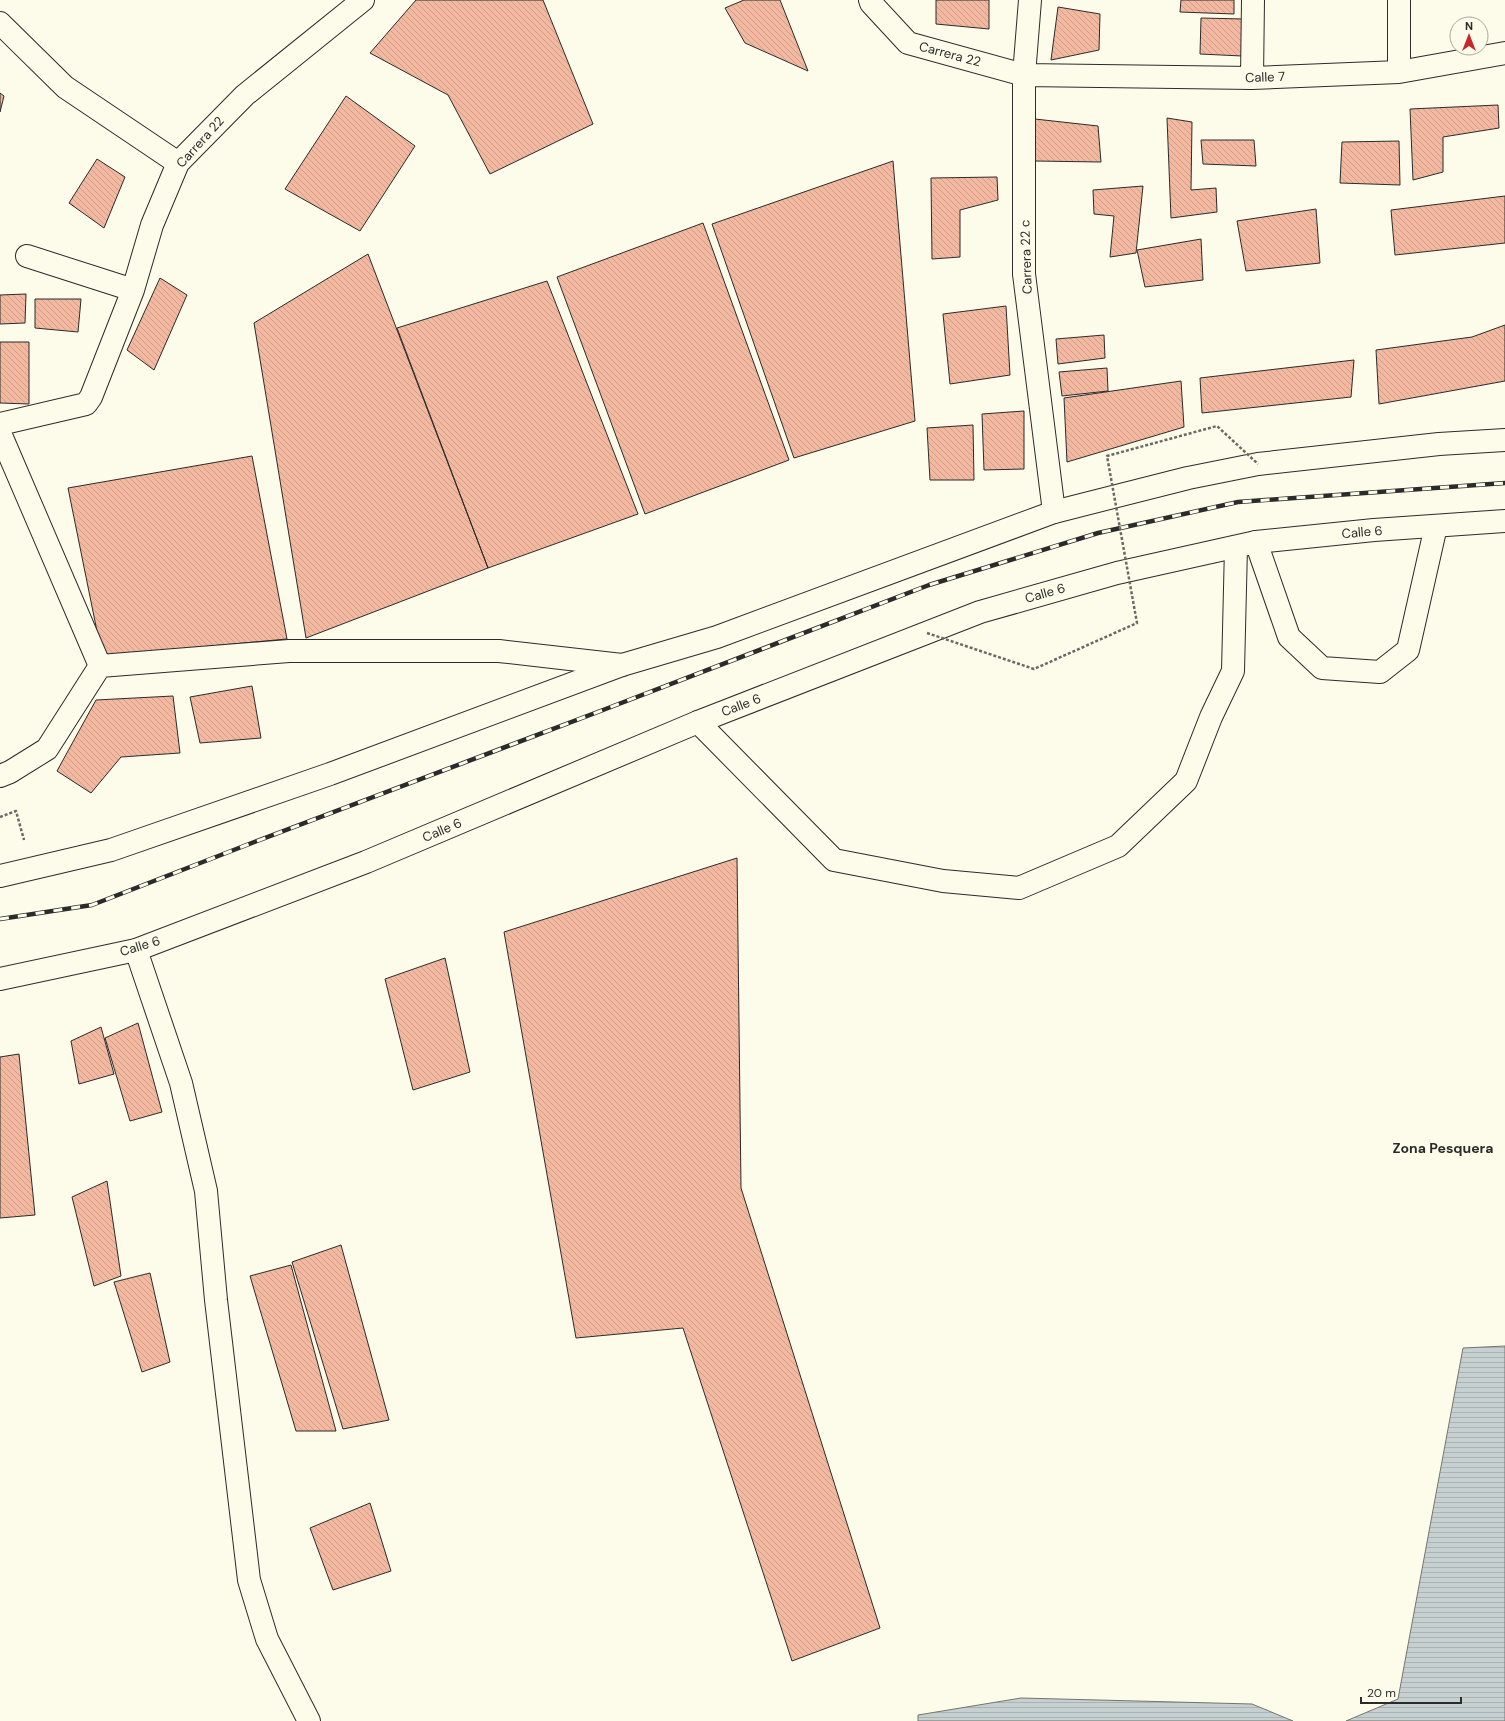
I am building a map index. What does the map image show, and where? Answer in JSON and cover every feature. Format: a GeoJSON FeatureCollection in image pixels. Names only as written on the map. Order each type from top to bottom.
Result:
{"type":"FeatureCollection","features":[{"type":"Feature","properties":{"kind":"main road","name":"Carrera 22"},"geometry":{"type":"LineString","coordinates":[[0,424],[86,404],[91,397],[133,290],[152,225],[178,163],[245,95],[363,0]]}},
{"type":"Feature","properties":{"kind":"main road","name":"Carrera 22"},"geometry":{"type":"LineString","coordinates":[[870,0],[871,3],[908,43],[1024,75]]}},
{"type":"Feature","properties":{"kind":"main road","name":"Carrera 22 c"},"geometry":{"type":"LineString","coordinates":[[1030,0],[1024,75],[1024,274],[1054,512]]}},
{"type":"Feature","properties":{"kind":"main road"},"geometry":{"type":"LineString","coordinates":[[1252,78],[1253,0]]}},
{"type":"Feature","properties":{"kind":"main road"},"geometry":{"type":"LineString","coordinates":[[1399,0],[1399,72]]}},
{"type":"Feature","properties":{"kind":"main road"},"geometry":{"type":"LineString","coordinates":[[0,22],[65,87],[178,163]]}},
{"type":"Feature","properties":{"kind":"main road","name":"Calle 7"},"geometry":{"type":"LineString","coordinates":[[1024,75],[1252,78],[1399,72],[1505,53]]}},
{"type":"Feature","properties":{"kind":"main road"},"geometry":{"type":"LineString","coordinates":[[27,256],[133,290]]}},
{"type":"Feature","properties":{"kind":"main road"},"geometry":{"type":"LineString","coordinates":[[0,433],[100,666]]}},
{"type":"Feature","properties":{"kind":"main road"},"geometry":{"type":"LineString","coordinates":[[0,876],[111,850],[338,771],[622,665],[717,637],[1054,512],[1188,478],[1258,464],[1439,444],[1505,440]]}},
{"type":"Feature","properties":{"kind":"main road","name":"Calle 6"},"geometry":{"type":"LineString","coordinates":[[0,979],[136,950],[366,862],[698,722],[980,612],[1117,572],[1246,544],[1505,521]]}},
{"type":"Feature","properties":{"kind":"main road"},"geometry":{"type":"LineString","coordinates":[[1246,544],[1289,637],[1322,668],[1380,672],[1408,650],[1436,526]]}},
{"type":"Feature","properties":{"kind":"main road"},"geometry":{"type":"LineString","coordinates":[[698,722],[834,860],[943,881],[1019,888],[1118,846],[1186,781],[1211,717],[1233,670],[1246,544]]}},
{"type":"Feature","properties":{"kind":"main road"},"geometry":{"type":"LineString","coordinates":[[100,666],[289,651],[499,651],[622,665]]}},
{"type":"Feature","properties":{"kind":"main road"},"geometry":{"type":"LineString","coordinates":[[0,776],[10,772],[47,749],[100,666]]}},
{"type":"Feature","properties":{"kind":"main road"},"geometry":{"type":"LineString","coordinates":[[136,950],[181,1082],[206,1190],[216,1300],[249,1580],[267,1639],[309,1721]]}},
{"type":"Feature","properties":{"kind":"path"},"geometry":{"type":"LineString","coordinates":[[927,633],[1034,669],[1137,623],[1107,456],[1217,426],[1258,464]]}},
{"type":"Feature","properties":{"kind":"path"},"geometry":{"type":"LineString","coordinates":[[0,817],[16,811],[33,869]]}},
{"type":"Feature","properties":{"kind":"shaded area"},"geometry":{"type":"Polygon","coordinates":[[[1505,1346],[1505,1721],[1346,1721],[1398,1699],[1463,1348],[1505,1346]]]}},
{"type":"Feature","properties":{"kind":"shaded area"},"geometry":{"type":"Polygon","coordinates":[[[1021,1698],[1252,1704],[1293,1721],[918,1721],[918,1715],[1021,1698]]]}},
{"type":"Feature","properties":{"kind":"building"},"geometry":{"type":"Polygon","coordinates":[[[416,0],[543,0],[593,124],[490,174],[448,95],[370,53],[416,0]]]}},
{"type":"Feature","properties":{"kind":"building"},"geometry":{"type":"Polygon","coordinates":[[[744,0],[780,0],[808,71],[745,43],[725,8],[744,0]]]}},
{"type":"Feature","properties":{"kind":"building"},"geometry":{"type":"Polygon","coordinates":[[[936,0],[989,0],[989,29],[936,24],[936,0]]]}},
{"type":"Feature","properties":{"kind":"building"},"geometry":{"type":"Polygon","coordinates":[[[1181,0],[1234,0],[1234,14],[1180,12],[1181,0]]]}},
{"type":"Feature","properties":{"kind":"building"},"geometry":{"type":"Polygon","coordinates":[[[1058,7],[1100,14],[1099,50],[1051,60],[1058,7]]]}},
{"type":"Feature","properties":{"kind":"building"},"geometry":{"type":"Polygon","coordinates":[[[1201,18],[1244,19],[1242,56],[1200,54],[1201,18]]]}},
{"type":"Feature","properties":{"kind":"building"},"geometry":{"type":"Polygon","coordinates":[[[0,93],[4,96],[0,112],[0,93]]]}},
{"type":"Feature","properties":{"kind":"building"},"geometry":{"type":"Polygon","coordinates":[[[346,96],[415,146],[360,231],[285,189],[346,96]]]}},
{"type":"Feature","properties":{"kind":"building"},"geometry":{"type":"Polygon","coordinates":[[[1498,105],[1499,128],[1443,137],[1443,172],[1413,180],[1410,109],[1498,105]]]}},
{"type":"Feature","properties":{"kind":"building"},"geometry":{"type":"Polygon","coordinates":[[[1167,118],[1192,122],[1191,190],[1216,188],[1217,212],[1171,218],[1167,118]]]}},
{"type":"Feature","properties":{"kind":"building"},"geometry":{"type":"Polygon","coordinates":[[[1035,119],[1098,126],[1101,162],[1035,161],[1035,119]]]}},
{"type":"Feature","properties":{"kind":"building"},"geometry":{"type":"Polygon","coordinates":[[[1201,140],[1254,140],[1256,166],[1203,164],[1201,140]]]}},
{"type":"Feature","properties":{"kind":"building"},"geometry":{"type":"Polygon","coordinates":[[[1399,141],[1400,185],[1340,183],[1342,142],[1399,141]]]}},
{"type":"Feature","properties":{"kind":"building"},"geometry":{"type":"Polygon","coordinates":[[[97,159],[125,177],[104,228],[69,203],[97,159]]]}},
{"type":"Feature","properties":{"kind":"building"},"geometry":{"type":"Polygon","coordinates":[[[893,161],[915,421],[794,458],[712,224],[893,161]]]}},
{"type":"Feature","properties":{"kind":"building"},"geometry":{"type":"Polygon","coordinates":[[[997,177],[998,200],[960,210],[960,257],[932,259],[931,178],[997,177]]]}},
{"type":"Feature","properties":{"kind":"building"},"geometry":{"type":"Polygon","coordinates":[[[1143,186],[1136,253],[1110,257],[1114,216],[1094,214],[1093,190],[1143,186]]]}},
{"type":"Feature","properties":{"kind":"building"},"geometry":{"type":"Polygon","coordinates":[[[1505,196],[1505,243],[1395,255],[1391,210],[1505,196]]]}},
{"type":"Feature","properties":{"kind":"building"},"geometry":{"type":"Polygon","coordinates":[[[1316,209],[1320,263],[1246,271],[1237,221],[1316,209]]]}},
{"type":"Feature","properties":{"kind":"building"},"geometry":{"type":"Polygon","coordinates":[[[703,223],[789,460],[645,514],[557,277],[703,223]]]}},
{"type":"Feature","properties":{"kind":"building"},"geometry":{"type":"Polygon","coordinates":[[[1201,239],[1203,280],[1145,287],[1137,250],[1201,239]]]}},
{"type":"Feature","properties":{"kind":"building"},"geometry":{"type":"Polygon","coordinates":[[[368,254],[488,568],[306,638],[254,323],[368,254]]]}},
{"type":"Feature","properties":{"kind":"building"},"geometry":{"type":"Polygon","coordinates":[[[160,278],[187,295],[154,370],[127,350],[160,278]]]}},
{"type":"Feature","properties":{"kind":"building"},"geometry":{"type":"Polygon","coordinates":[[[547,281],[638,514],[488,568],[397,328],[547,281]]]}},
{"type":"Feature","properties":{"kind":"building"},"geometry":{"type":"Polygon","coordinates":[[[26,294],[25,323],[0,324],[0,295],[26,294]]]}},
{"type":"Feature","properties":{"kind":"building"},"geometry":{"type":"Polygon","coordinates":[[[35,299],[81,299],[78,332],[35,328],[35,299]]]}},
{"type":"Feature","properties":{"kind":"building"},"geometry":{"type":"Polygon","coordinates":[[[1006,306],[1010,375],[950,384],[943,314],[1006,306]]]}},
{"type":"Feature","properties":{"kind":"building"},"geometry":{"type":"Polygon","coordinates":[[[1505,325],[1505,381],[1379,404],[1376,350],[1472,337],[1505,325]]]}},
{"type":"Feature","properties":{"kind":"building"},"geometry":{"type":"Polygon","coordinates":[[[1104,335],[1105,358],[1058,364],[1056,339],[1104,335]]]}},
{"type":"Feature","properties":{"kind":"building"},"geometry":{"type":"Polygon","coordinates":[[[0,342],[29,342],[29,404],[0,403],[0,342]]]}},
{"type":"Feature","properties":{"kind":"building"},"geometry":{"type":"Polygon","coordinates":[[[1354,360],[1351,397],[1202,413],[1200,378],[1354,360]]]}},
{"type":"Feature","properties":{"kind":"building"},"geometry":{"type":"Polygon","coordinates":[[[1107,368],[1108,391],[1062,396],[1059,372],[1107,368]]]}},
{"type":"Feature","properties":{"kind":"building"},"geometry":{"type":"Polygon","coordinates":[[[1181,381],[1184,427],[1067,462],[1064,398],[1181,381]]]}},
{"type":"Feature","properties":{"kind":"building"},"geometry":{"type":"Polygon","coordinates":[[[1024,411],[1024,469],[984,470],[982,414],[1024,411]]]}},
{"type":"Feature","properties":{"kind":"building"},"geometry":{"type":"Polygon","coordinates":[[[973,425],[974,480],[930,480],[927,428],[973,425]]]}},
{"type":"Feature","properties":{"kind":"building"},"geometry":{"type":"Polygon","coordinates":[[[252,456],[287,639],[102,656],[68,488],[252,456]]]}},
{"type":"Feature","properties":{"kind":"building"},"geometry":{"type":"Polygon","coordinates":[[[252,686],[261,738],[200,743],[190,697],[252,686]]]}},
{"type":"Feature","properties":{"kind":"building"},"geometry":{"type":"Polygon","coordinates":[[[173,696],[180,753],[121,757],[91,793],[57,771],[96,700],[173,696]]]}},
{"type":"Feature","properties":{"kind":"building"},"geometry":{"type":"Polygon","coordinates":[[[737,858],[741,1188],[880,1628],[792,1661],[683,1328],[576,1338],[504,932],[737,858]]]}},
{"type":"Feature","properties":{"kind":"building"},"geometry":{"type":"Polygon","coordinates":[[[445,958],[470,1072],[413,1090],[385,979],[445,958]]]}},
{"type":"Feature","properties":{"kind":"building"},"geometry":{"type":"Polygon","coordinates":[[[138,1023],[162,1112],[130,1121],[105,1038],[138,1023]]]}},
{"type":"Feature","properties":{"kind":"building"},"geometry":{"type":"Polygon","coordinates":[[[101,1027],[114,1074],[79,1084],[71,1041],[101,1027]]]}},
{"type":"Feature","properties":{"kind":"building"},"geometry":{"type":"Polygon","coordinates":[[[19,1054],[35,1215],[0,1218],[0,1057],[19,1054]]]}},
{"type":"Feature","properties":{"kind":"building"},"geometry":{"type":"Polygon","coordinates":[[[107,1181],[121,1276],[94,1286],[72,1197],[107,1181]]]}},
{"type":"Feature","properties":{"kind":"building"},"geometry":{"type":"Polygon","coordinates":[[[341,1245],[389,1420],[343,1429],[292,1262],[341,1245]]]}},
{"type":"Feature","properties":{"kind":"building"},"geometry":{"type":"Polygon","coordinates":[[[291,1265],[336,1431],[296,1431],[250,1276],[291,1265]]]}},
{"type":"Feature","properties":{"kind":"building"},"geometry":{"type":"Polygon","coordinates":[[[150,1273],[170,1362],[142,1372],[114,1282],[150,1273]]]}},
{"type":"Feature","properties":{"kind":"building"},"geometry":{"type":"Polygon","coordinates":[[[370,1503],[391,1571],[333,1590],[310,1528],[370,1503]]]}},
{"type":"Feature","properties":{"kind":"railway"},"geometry":{"type":"LineString","coordinates":[[0,919],[92,905],[929,585],[1098,533],[1238,502],[1505,483]]}},
{"type":"Feature","properties":{"kind":"district","name":"Zona Pesquera"},"geometry":{"type":"Point","coordinates":[1443,1148]}}]}
